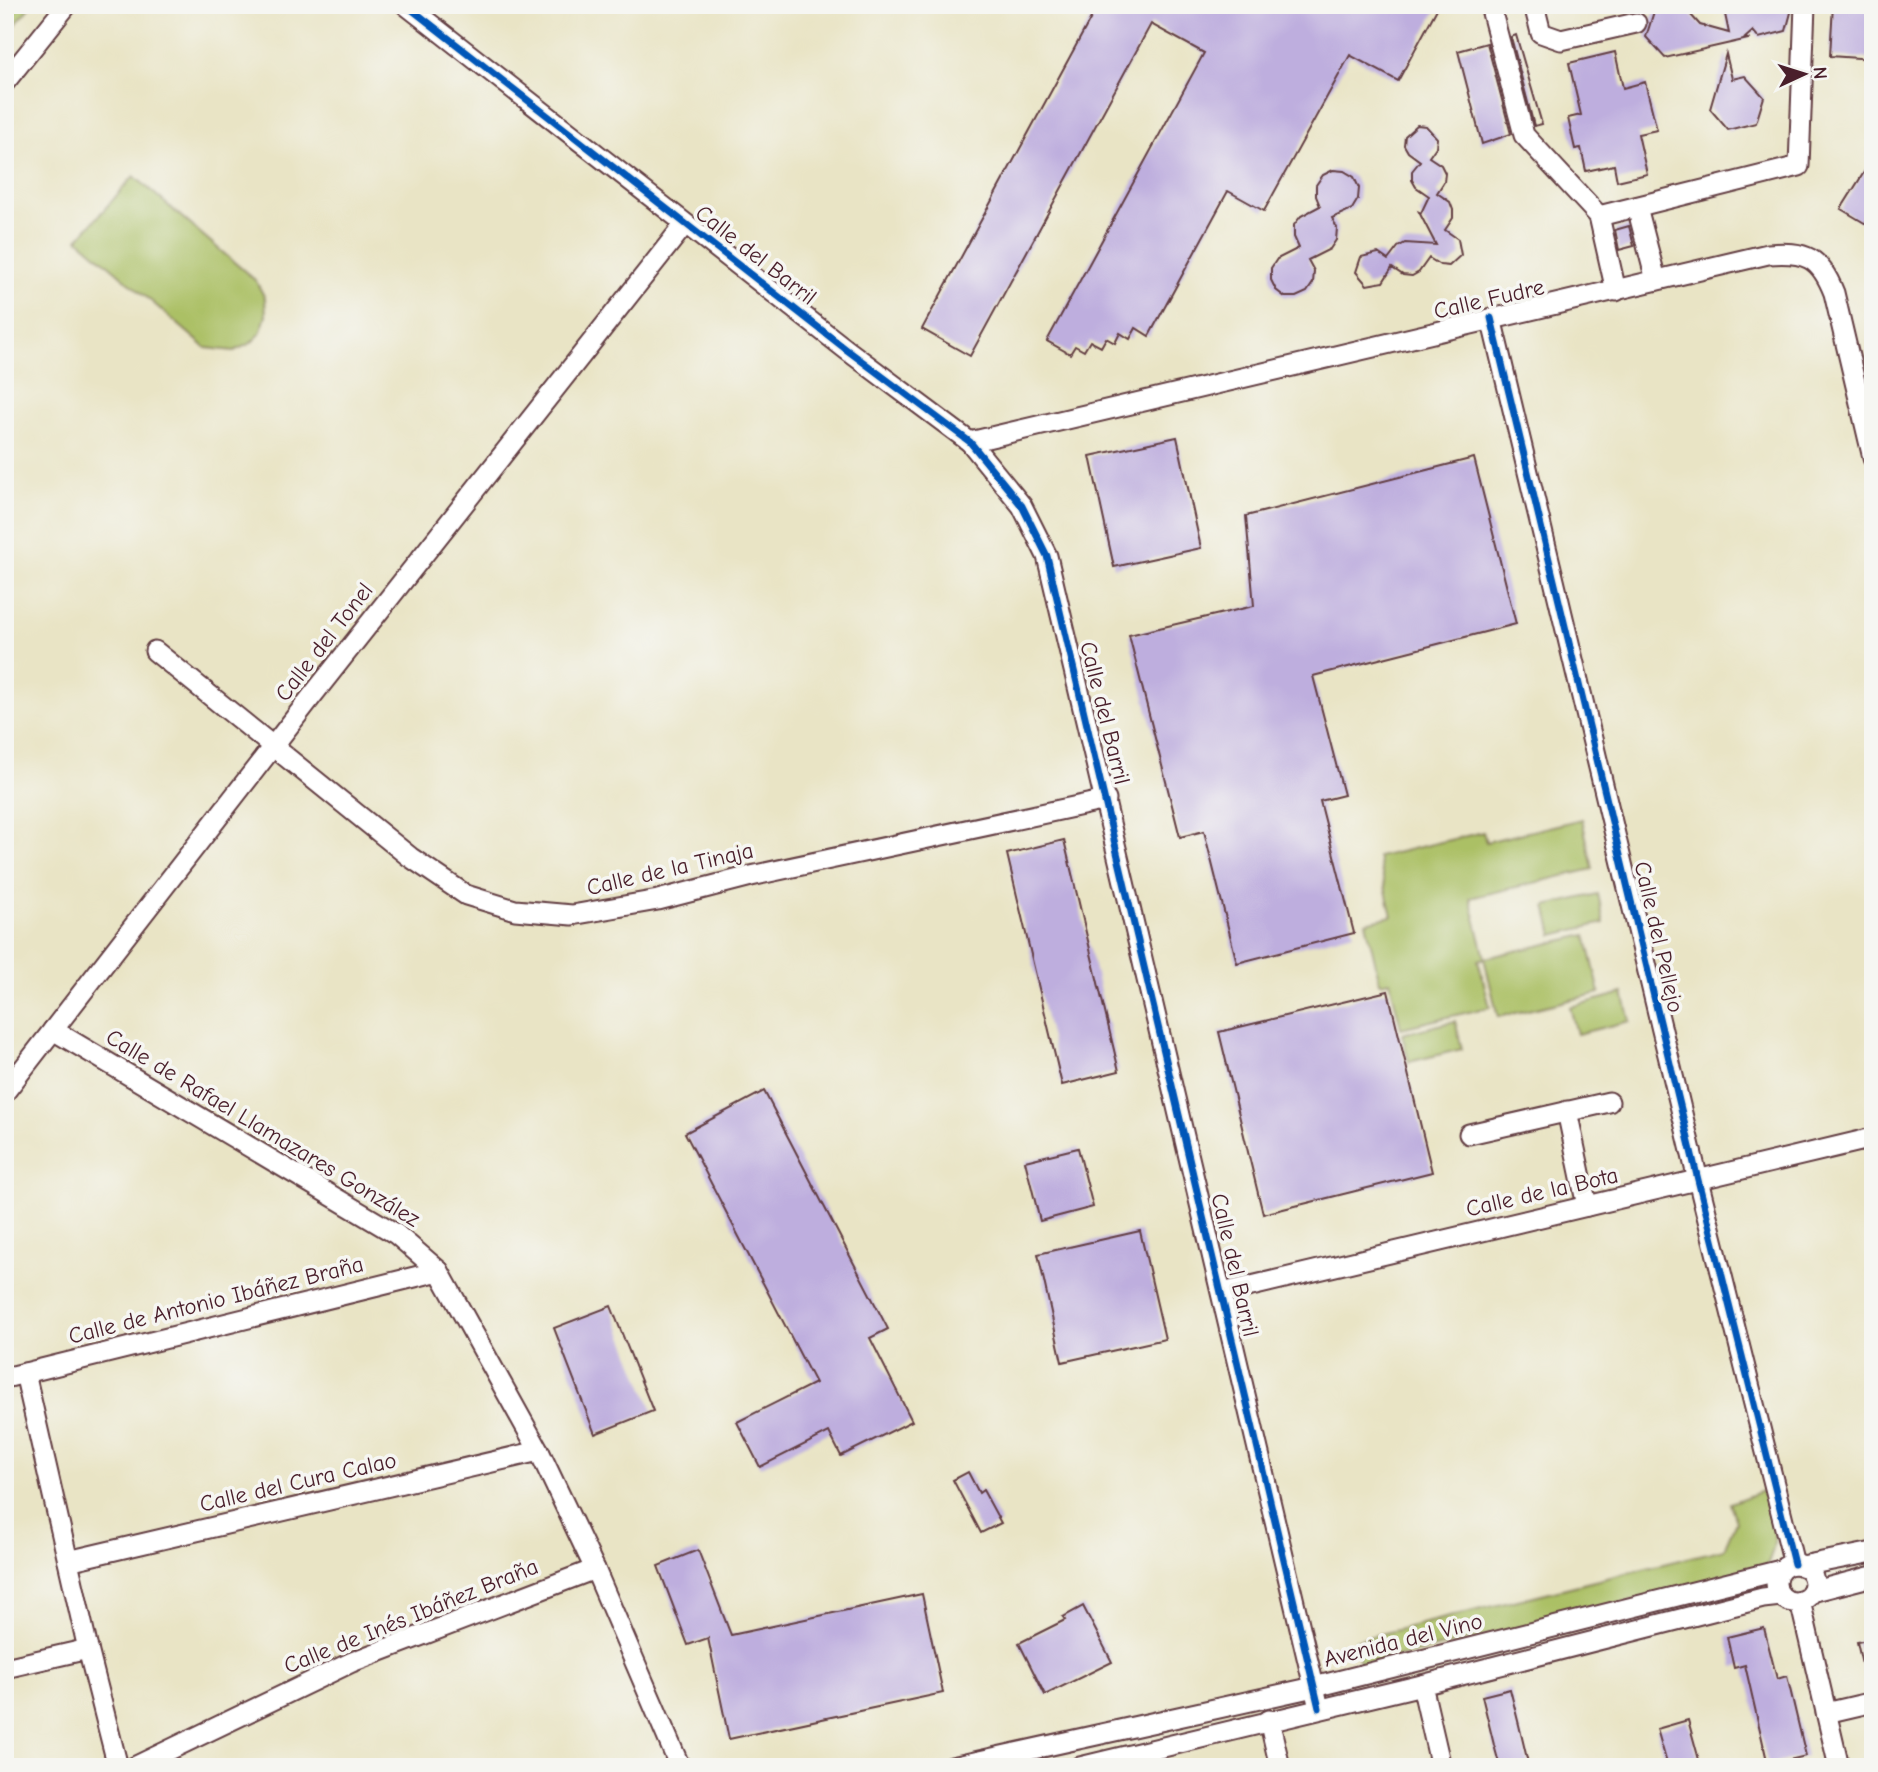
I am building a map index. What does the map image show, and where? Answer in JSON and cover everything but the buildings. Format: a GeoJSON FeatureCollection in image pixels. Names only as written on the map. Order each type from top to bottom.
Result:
{"type":"FeatureCollection","features":[{"type":"Feature","properties":{"kind":"street"},"geometry":{"type":"LineString","coordinates":[[5,82],[66,5]]}},
{"type":"Feature","properties":{"kind":"street"},"geometry":{"type":"LineString","coordinates":[[1490,5],[1524,135],[1598,216],[1616,291]]}},
{"type":"Feature","properties":{"kind":"street"},"geometry":{"type":"LineString","coordinates":[[1534,5],[1541,33],[1561,40],[1636,23]]}},
{"type":"Feature","properties":{"kind":"street"},"geometry":{"type":"LineString","coordinates":[[1598,216],[1799,166],[1805,5]]}},
{"type":"Feature","properties":{"kind":"street","name":"Calle del Barril"},"geometry":{"type":"LineString","coordinates":[[419,9],[685,224],[970,442],[1022,506],[1047,556],[1319,1708]]}},
{"type":"Feature","properties":{"kind":"street"},"geometry":{"type":"LineString","coordinates":[[1637,206],[1656,280]]}},
{"type":"Feature","properties":{"kind":"street","name":"Calle del Tonel"},"geometry":{"type":"LineString","coordinates":[[5,1092],[685,224]]}},
{"type":"Feature","properties":{"kind":"street","name":"Calle Fudre"},"geometry":{"type":"LineString","coordinates":[[970,442],[1491,318],[1768,254],[1791,252],[1810,258],[1825,271],[1834,293],[1873,458]]}},
{"type":"Feature","properties":{"kind":"street","name":"Calle del Pellejo"},"geometry":{"type":"LineString","coordinates":[[1491,318],[1792,1566]]}},
{"type":"Feature","properties":{"kind":"street","name":"Calle de la Tinaja"},"geometry":{"type":"LineString","coordinates":[[155,651],[272,748],[410,856],[466,895],[516,910],[572,915],[658,900],[751,876],[1106,800]]}},
{"type":"Feature","properties":{"kind":"street","name":"Calle de Rafael Llamazares González"},"geometry":{"type":"LineString","coordinates":[[53,1030],[397,1234],[439,1271],[539,1451],[595,1569],[680,1767]]}},
{"type":"Feature","properties":{"kind":"street"},"geometry":{"type":"LineString","coordinates":[[1469,1134],[1609,1102]]}},
{"type":"Feature","properties":{"kind":"street"},"geometry":{"type":"LineString","coordinates":[[1567,1111],[1587,1206]]}},
{"type":"Feature","properties":{"kind":"street","name":"Calle de la Bota"},"geometry":{"type":"LineString","coordinates":[[1222,1293],[1873,1138]]}},
{"type":"Feature","properties":{"kind":"street","name":"Calle de Antonio Ibáñez Braña"},"geometry":{"type":"LineString","coordinates":[[5,1378],[439,1271]]}},
{"type":"Feature","properties":{"kind":"street"},"geometry":{"type":"LineString","coordinates":[[26,1373],[88,1649],[118,1767]]}},
{"type":"Feature","properties":{"kind":"street","name":"Calle del Cura Calao"},"geometry":{"type":"LineString","coordinates":[[68,1561],[539,1451]]}},
{"type":"Feature","properties":{"kind":"street","name":"Avenida del Vino"},"geometry":{"type":"LineString","coordinates":[[952,1767],[1105,1731],[1314,1687],[1792,1566],[1873,1552]]}},
{"type":"Feature","properties":{"kind":"street"},"geometry":{"type":"LineString","coordinates":[[1798,1596],[1813,1576],[1792,1566],[1775,1583],[1798,1596],[1839,1767]]}},
{"type":"Feature","properties":{"kind":"street","name":"Calle de Inés Ibáñez Braña"},"geometry":{"type":"LineString","coordinates":[[134,1767],[352,1662],[595,1569]]}},
{"type":"Feature","properties":{"kind":"street","name":"Avenida del Vino"},"geometry":{"type":"LineString","coordinates":[[1080,1767],[1112,1763],[1269,1720],[1422,1685],[1763,1598],[1798,1596],[1873,1576]]}},
{"type":"Feature","properties":{"kind":"street"},"geometry":{"type":"LineString","coordinates":[[5,1668],[88,1649]]}},
{"type":"Feature","properties":{"kind":"street"},"geometry":{"type":"LineString","coordinates":[[1422,1685],[1441,1767]]}},
{"type":"Feature","properties":{"kind":"street"},"geometry":{"type":"LineString","coordinates":[[1826,1713],[1873,1702]]}},
{"type":"Feature","properties":{"kind":"street"},"geometry":{"type":"LineString","coordinates":[[1269,1720],[1280,1767]]}},
{"type":"Feature","properties":{"kind":"street"},"geometry":{"type":"LineString","coordinates":[[1105,1731],[1112,1763]]}},
{"type":"Feature","properties":{"kind":"green space"},"geometry":{"type":"Polygon","coordinates":[[[5,5],[31,5],[5,38],[5,5]]]}},
{"type":"Feature","properties":{"kind":"green space"},"geometry":{"type":"Polygon","coordinates":[[[134,176],[256,281],[265,298],[266,316],[260,334],[251,343],[234,351],[206,348],[78,239],[134,176]]]}},
{"type":"Feature","properties":{"kind":"green space"},"geometry":{"type":"Polygon","coordinates":[[[1582,819],[1593,869],[1470,898],[1485,958],[1586,935],[1600,993],[1498,1017],[1484,958],[1478,960],[1490,1007],[1401,1028],[1390,981],[1380,983],[1366,922],[1392,916],[1378,857],[1483,832],[1486,842],[1582,819]]]}},
{"type":"Feature","properties":{"kind":"green space"},"geometry":{"type":"Polygon","coordinates":[[[1598,894],[1604,923],[1553,935],[1546,906],[1598,894]]]}},
{"type":"Feature","properties":{"kind":"green space"},"geometry":{"type":"Polygon","coordinates":[[[1623,993],[1630,1021],[1577,1034],[1570,1007],[1623,993]]]}},
{"type":"Feature","properties":{"kind":"green space"},"geometry":{"type":"Polygon","coordinates":[[[1455,1021],[1462,1049],[1409,1062],[1402,1034],[1455,1021]]]}},
{"type":"Feature","properties":{"kind":"green space"},"geometry":{"type":"Polygon","coordinates":[[[1762,1491],[1774,1530],[1773,1548],[1765,1569],[1360,1666],[1356,1640],[1724,1549],[1736,1521],[1730,1503],[1762,1491]]]}},
{"type":"Feature","properties":{"kind":"cycle path"},"geometry":{"type":"LineString","coordinates":[[406,5],[847,350],[970,442],[1022,506],[1047,556],[1319,1708]]}},
{"type":"Feature","properties":{"kind":"cycle path"},"geometry":{"type":"LineString","coordinates":[[1491,318],[1698,1180],[1794,1564]]}}]}
